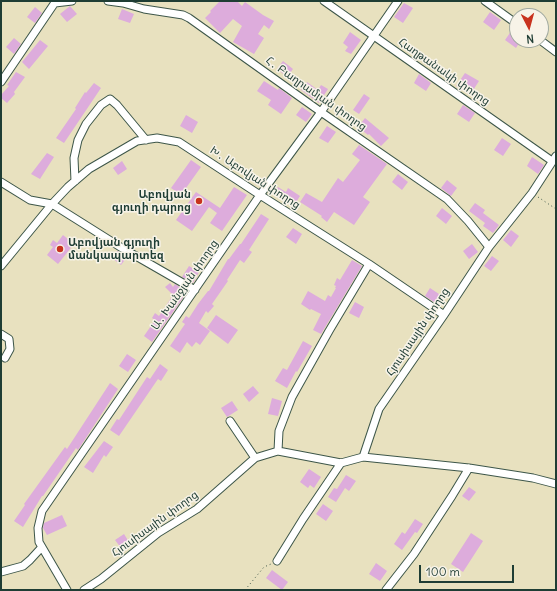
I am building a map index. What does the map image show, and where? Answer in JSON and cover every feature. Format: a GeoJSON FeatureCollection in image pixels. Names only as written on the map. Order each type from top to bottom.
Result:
{"type":"FeatureCollection","features":[{"type":"Feature","properties":{"kind":"street"},"geometry":{"type":"LineString","coordinates":[[1,82],[56,2],[72,1]]}},
{"type":"Feature","properties":{"kind":"street","name":"Հ․ Բաղրամյան փողոց"},"geometry":{"type":"LineString","coordinates":[[108,1],[123,3],[144,9],[183,15],[189,18],[447,199],[468,221],[489,247]]}},
{"type":"Feature","properties":{"kind":"street","name":"Հաղթանակի փողոց"},"geometry":{"type":"LineString","coordinates":[[324,1],[554,159]]}},
{"type":"Feature","properties":{"kind":"street","name":"Ա․ Խանջյան փողոց"},"geometry":{"type":"LineString","coordinates":[[67,590],[41,548],[37,535],[42,511],[260,195],[321,112],[398,1]]}},
{"type":"Feature","properties":{"kind":"street"},"geometry":{"type":"LineString","coordinates":[[485,1],[509,18]]}},
{"type":"Feature","properties":{"kind":"street"},"geometry":{"type":"LineString","coordinates":[[75,181],[74,158],[78,140],[86,124],[101,105],[110,99],[118,105],[146,140]]}},
{"type":"Feature","properties":{"kind":"street","name":"Խ․ Աբովյան փողոց"},"geometry":{"type":"LineString","coordinates":[[1,266],[52,204],[75,181],[89,170],[131,144],[137,141],[157,138],[179,142],[369,264],[444,315]]}},
{"type":"Feature","properties":{"kind":"street","name":"Հյուսիսային փողոց"},"geometry":{"type":"LineString","coordinates":[[84,590],[101,579],[158,533],[196,509],[255,458],[278,451],[341,463],[362,457],[379,408],[444,315],[489,247],[532,193],[554,159]]}},
{"type":"Feature","properties":{"kind":"street"},"geometry":{"type":"LineString","coordinates":[[1,182],[30,200],[52,204],[122,248],[195,290]]}},
{"type":"Feature","properties":{"kind":"street"},"geometry":{"type":"LineString","coordinates":[[278,451],[279,431],[292,397],[369,264]]}},
{"type":"Feature","properties":{"kind":"street"},"geometry":{"type":"LineString","coordinates":[[1,334],[9,339],[10,350],[4,358]]}},
{"type":"Feature","properties":{"kind":"street"},"geometry":{"type":"LineString","coordinates":[[230,421],[255,458]]}},
{"type":"Feature","properties":{"kind":"street"},"geometry":{"type":"LineString","coordinates":[[362,457],[469,468],[533,478],[556,484]]}},
{"type":"Feature","properties":{"kind":"street"},"geometry":{"type":"LineString","coordinates":[[277,561],[341,463]]}},
{"type":"Feature","properties":{"kind":"street"},"geometry":{"type":"LineString","coordinates":[[386,590],[414,554],[469,468]]}},
{"type":"Feature","properties":{"kind":"street"},"geometry":{"type":"LineString","coordinates":[[1,572],[23,566],[41,548]]}},
{"type":"Feature","properties":{"kind":"path"},"geometry":{"type":"LineString","coordinates":[[532,193],[556,209]]}},
{"type":"Feature","properties":{"kind":"path"},"geometry":{"type":"LineString","coordinates":[[245,590],[264,567],[277,561]]}},
{"type":"Feature","properties":{"kind":"building"},"geometry":{"type":"Polygon","coordinates":[[[220,1],[237,1],[242,6],[245,2],[274,21],[269,29],[264,25],[258,34],[264,38],[254,54],[233,42],[242,26],[233,19],[220,33],[205,18],[220,1]]]}},
{"type":"Feature","properties":{"kind":"building"},"geometry":{"type":"Polygon","coordinates":[[[404,3],[413,8],[403,23],[394,17],[404,3]]]}},
{"type":"Feature","properties":{"kind":"building"},"geometry":{"type":"Polygon","coordinates":[[[70,6],[77,14],[67,22],[60,14],[70,6]]]}},
{"type":"Feature","properties":{"kind":"building"},"geometry":{"type":"Polygon","coordinates":[[[35,7],[42,13],[35,23],[27,17],[35,7]]]}},
{"type":"Feature","properties":{"kind":"building"},"geometry":{"type":"Polygon","coordinates":[[[122,9],[134,14],[130,23],[118,19],[122,9]]]}},
{"type":"Feature","properties":{"kind":"building"},"geometry":{"type":"Polygon","coordinates":[[[490,12],[501,20],[494,30],[483,22],[490,12]]]}},
{"type":"Feature","properties":{"kind":"building"},"geometry":{"type":"Polygon","coordinates":[[[350,32],[361,40],[351,54],[345,51],[348,47],[343,43],[350,32]]]}},
{"type":"Feature","properties":{"kind":"building"},"geometry":{"type":"Polygon","coordinates":[[[509,34],[509,43],[505,40],[509,34]]]}},
{"type":"Feature","properties":{"kind":"building"},"geometry":{"type":"Polygon","coordinates":[[[14,38],[21,44],[14,54],[6,47],[14,38]]]}},
{"type":"Feature","properties":{"kind":"building"},"geometry":{"type":"Polygon","coordinates":[[[40,40],[48,46],[29,69],[22,62],[40,40]]]}},
{"type":"Feature","properties":{"kind":"building"},"geometry":{"type":"Polygon","coordinates":[[[283,61],[293,69],[287,77],[277,69],[283,61]]]}},
{"type":"Feature","properties":{"kind":"building"},"geometry":{"type":"Polygon","coordinates":[[[16,72],[25,77],[14,92],[15,94],[7,103],[1,98],[1,95],[9,86],[7,85],[16,72]]]}},
{"type":"Feature","properties":{"kind":"building"},"geometry":{"type":"Polygon","coordinates":[[[465,73],[479,81],[470,95],[456,86],[465,73]]]}},
{"type":"Feature","properties":{"kind":"building"},"geometry":{"type":"Polygon","coordinates":[[[419,74],[431,83],[426,91],[414,83],[419,74]]]}},
{"type":"Feature","properties":{"kind":"building"},"geometry":{"type":"Polygon","coordinates":[[[264,81],[278,90],[279,88],[292,98],[281,114],[268,105],[271,100],[257,91],[264,81]]]}},
{"type":"Feature","properties":{"kind":"building"},"geometry":{"type":"Polygon","coordinates":[[[307,82],[318,90],[321,85],[328,89],[319,103],[301,90],[307,82]]]}},
{"type":"Feature","properties":{"kind":"building"},"geometry":{"type":"Polygon","coordinates":[[[94,83],[101,88],[64,143],[56,138],[76,109],[75,108],[85,92],[86,93],[94,83]]]}},
{"type":"Feature","properties":{"kind":"building"},"geometry":{"type":"Polygon","coordinates":[[[364,94],[370,98],[359,114],[353,110],[364,94]]]}},
{"type":"Feature","properties":{"kind":"building"},"geometry":{"type":"Polygon","coordinates":[[[463,105],[475,113],[469,122],[457,114],[463,105]]]}},
{"type":"Feature","properties":{"kind":"building"},"geometry":{"type":"Polygon","coordinates":[[[302,107],[312,114],[306,122],[296,115],[302,107]]]}},
{"type":"Feature","properties":{"kind":"building"},"geometry":{"type":"Polygon","coordinates":[[[186,115],[198,122],[192,133],[180,126],[186,115]]]}},
{"type":"Feature","properties":{"kind":"building"},"geometry":{"type":"Polygon","coordinates":[[[365,118],[389,138],[381,146],[369,134],[368,135],[358,127],[365,118]]]}},
{"type":"Feature","properties":{"kind":"building"},"geometry":{"type":"Polygon","coordinates":[[[327,126],[336,132],[328,143],[319,138],[327,126]]]}},
{"type":"Feature","properties":{"kind":"building"},"geometry":{"type":"Polygon","coordinates":[[[502,138],[511,144],[503,156],[494,150],[502,138]]]}},
{"type":"Feature","properties":{"kind":"building"},"geometry":{"type":"Polygon","coordinates":[[[359,145],[387,164],[363,197],[370,202],[354,225],[334,212],[327,222],[321,217],[322,216],[300,202],[306,193],[322,202],[338,178],[343,182],[360,160],[352,154],[359,145]]]}},
{"type":"Feature","properties":{"kind":"building"},"geometry":{"type":"Polygon","coordinates":[[[47,153],[54,157],[40,179],[31,174],[47,153]]]}},
{"type":"Feature","properties":{"kind":"building"},"geometry":{"type":"Polygon","coordinates":[[[532,157],[544,165],[538,174],[527,166],[532,157]]]}},
{"type":"Feature","properties":{"kind":"building"},"geometry":{"type":"Polygon","coordinates":[[[191,160],[201,167],[181,195],[171,188],[191,160]]]}},
{"type":"Feature","properties":{"kind":"building"},"geometry":{"type":"Polygon","coordinates":[[[122,161],[127,169],[118,175],[113,168],[122,161]]]}},
{"type":"Feature","properties":{"kind":"building"},"geometry":{"type":"Polygon","coordinates":[[[398,174],[408,182],[402,190],[392,182],[398,174]]]}},
{"type":"Feature","properties":{"kind":"building"},"geometry":{"type":"Polygon","coordinates":[[[447,180],[457,188],[451,196],[441,188],[447,180]]]}},
{"type":"Feature","properties":{"kind":"building","name":"Աբովյան գյուղի դպրոց"},"geometry":{"type":"Polygon","coordinates":[[[234,187],[247,195],[222,231],[210,223],[217,213],[209,207],[192,231],[176,220],[196,192],[220,208],[234,187]]]}},
{"type":"Feature","properties":{"kind":"building"},"geometry":{"type":"Polygon","coordinates":[[[278,187],[286,192],[288,188],[300,196],[295,204],[275,192],[278,187]]]}},
{"type":"Feature","properties":{"kind":"building"},"geometry":{"type":"Polygon","coordinates":[[[475,203],[485,210],[483,213],[499,225],[493,233],[483,226],[485,223],[469,211],[475,203]]]}},
{"type":"Feature","properties":{"kind":"building"},"geometry":{"type":"Polygon","coordinates":[[[442,208],[452,216],[446,224],[436,216],[442,208]]]}},
{"type":"Feature","properties":{"kind":"building"},"geometry":{"type":"Polygon","coordinates":[[[261,214],[269,219],[249,250],[252,252],[244,263],[240,260],[212,304],[214,306],[208,313],[206,311],[199,323],[210,331],[200,345],[196,342],[192,347],[187,342],[180,353],[170,346],[185,324],[182,322],[186,316],[189,318],[209,291],[228,259],[241,244],[261,214]]]}},
{"type":"Feature","properties":{"kind":"building"},"geometry":{"type":"Polygon","coordinates":[[[293,228],[302,234],[296,244],[286,237],[293,228]]]}},
{"type":"Feature","properties":{"kind":"building"},"geometry":{"type":"Polygon","coordinates":[[[511,230],[519,236],[511,247],[503,240],[511,230]]]}},
{"type":"Feature","properties":{"kind":"building"},"geometry":{"type":"Polygon","coordinates":[[[63,235],[74,244],[58,264],[47,255],[53,247],[50,245],[53,240],[57,243],[63,235]]]}},
{"type":"Feature","properties":{"kind":"building"},"geometry":{"type":"Polygon","coordinates":[[[472,244],[478,252],[469,259],[463,251],[472,244]]]}},
{"type":"Feature","properties":{"kind":"building"},"geometry":{"type":"Polygon","coordinates":[[[117,251],[127,257],[121,265],[112,258],[117,251]]]}},
{"type":"Feature","properties":{"kind":"building"},"geometry":{"type":"Polygon","coordinates":[[[492,256],[499,261],[491,271],[484,266],[492,256]]]}},
{"type":"Feature","properties":{"kind":"building"},"geometry":{"type":"Polygon","coordinates":[[[352,260],[362,266],[321,334],[313,330],[321,314],[311,309],[310,310],[301,304],[308,291],[325,301],[328,295],[331,297],[336,288],[334,285],[337,278],[340,280],[352,260]]]}},
{"type":"Feature","properties":{"kind":"building"},"geometry":{"type":"Polygon","coordinates":[[[189,266],[199,272],[193,283],[182,277],[189,266]]]}},
{"type":"Feature","properties":{"kind":"building"},"geometry":{"type":"Polygon","coordinates":[[[170,283],[173,287],[175,284],[187,292],[152,342],[144,336],[155,320],[152,318],[155,313],[159,316],[173,295],[165,287],[170,283]]]}},
{"type":"Feature","properties":{"kind":"building"},"geometry":{"type":"Polygon","coordinates":[[[430,288],[445,298],[440,306],[425,296],[430,288]]]}},
{"type":"Feature","properties":{"kind":"building"},"geometry":{"type":"Polygon","coordinates":[[[355,302],[364,307],[359,318],[349,313],[355,302]]]}},
{"type":"Feature","properties":{"kind":"building"},"geometry":{"type":"Polygon","coordinates":[[[216,315],[238,330],[228,344],[207,328],[216,315]]]}},
{"type":"Feature","properties":{"kind":"building"},"geometry":{"type":"Polygon","coordinates":[[[303,341],[312,346],[287,388],[275,381],[283,368],[287,370],[303,341]]]}},
{"type":"Feature","properties":{"kind":"building"},"geometry":{"type":"Polygon","coordinates":[[[127,354],[136,360],[128,372],[119,366],[127,354]]]}},
{"type":"Feature","properties":{"kind":"building"},"geometry":{"type":"Polygon","coordinates":[[[160,364],[168,370],[161,381],[158,379],[119,436],[110,430],[117,419],[119,420],[147,377],[150,379],[160,364]]]}},
{"type":"Feature","properties":{"kind":"building"},"geometry":{"type":"Polygon","coordinates":[[[110,383],[118,389],[78,450],[76,448],[42,496],[23,527],[14,521],[25,505],[24,504],[65,447],[67,449],[110,383]]]}},
{"type":"Feature","properties":{"kind":"building"},"geometry":{"type":"Polygon","coordinates":[[[253,386],[259,393],[249,402],[243,394],[253,386]]]}},
{"type":"Feature","properties":{"kind":"building"},"geometry":{"type":"Polygon","coordinates":[[[272,398],[282,401],[278,416],[268,414],[272,398]]]}},
{"type":"Feature","properties":{"kind":"building"},"geometry":{"type":"Polygon","coordinates":[[[232,401],[238,410],[227,417],[221,408],[232,401]]]}},
{"type":"Feature","properties":{"kind":"building"},"geometry":{"type":"Polygon","coordinates":[[[104,441],[113,447],[106,457],[104,455],[93,473],[84,467],[104,441]]]}},
{"type":"Feature","properties":{"kind":"building"},"geometry":{"type":"Polygon","coordinates":[[[309,469],[321,477],[314,488],[310,485],[308,488],[300,482],[309,469]]]}},
{"type":"Feature","properties":{"kind":"building"},"geometry":{"type":"Polygon","coordinates":[[[346,475],[356,481],[349,491],[345,488],[336,502],[328,497],[334,488],[337,489],[346,475]]]}},
{"type":"Feature","properties":{"kind":"building"},"geometry":{"type":"Polygon","coordinates":[[[469,487],[476,492],[469,501],[462,496],[469,487]]]}},
{"type":"Feature","properties":{"kind":"building"},"geometry":{"type":"Polygon","coordinates":[[[323,504],[333,511],[326,521],[316,514],[323,504]]]}},
{"type":"Feature","properties":{"kind":"building"},"geometry":{"type":"Polygon","coordinates":[[[62,515],[67,526],[47,535],[43,528],[44,523],[62,515]]]}},
{"type":"Feature","properties":{"kind":"building"},"geometry":{"type":"Polygon","coordinates":[[[415,519],[423,524],[402,550],[394,544],[402,532],[405,534],[415,519]]]}},
{"type":"Feature","properties":{"kind":"building"},"geometry":{"type":"Polygon","coordinates":[[[471,533],[483,541],[463,572],[451,564],[471,533]]]}},
{"type":"Feature","properties":{"kind":"building"},"geometry":{"type":"Polygon","coordinates":[[[124,534],[129,542],[121,548],[115,540],[124,534]]]}},
{"type":"Feature","properties":{"kind":"building"},"geometry":{"type":"Polygon","coordinates":[[[376,563],[387,571],[380,581],[369,574],[376,563]]]}},
{"type":"Feature","properties":{"kind":"building"},"geometry":{"type":"Polygon","coordinates":[[[272,570],[288,582],[282,590],[266,578],[272,570]]]}},
{"type":"Feature","properties":{"kind":"place","name":"Աբովյան գյուղի դպրոց"},"geometry":{"type":"Point","coordinates":[199,201]}},
{"type":"Feature","properties":{"kind":"place","name":"Աբովյան գյուղի մանկապարտեզ"},"geometry":{"type":"Point","coordinates":[60,249]}}]}
